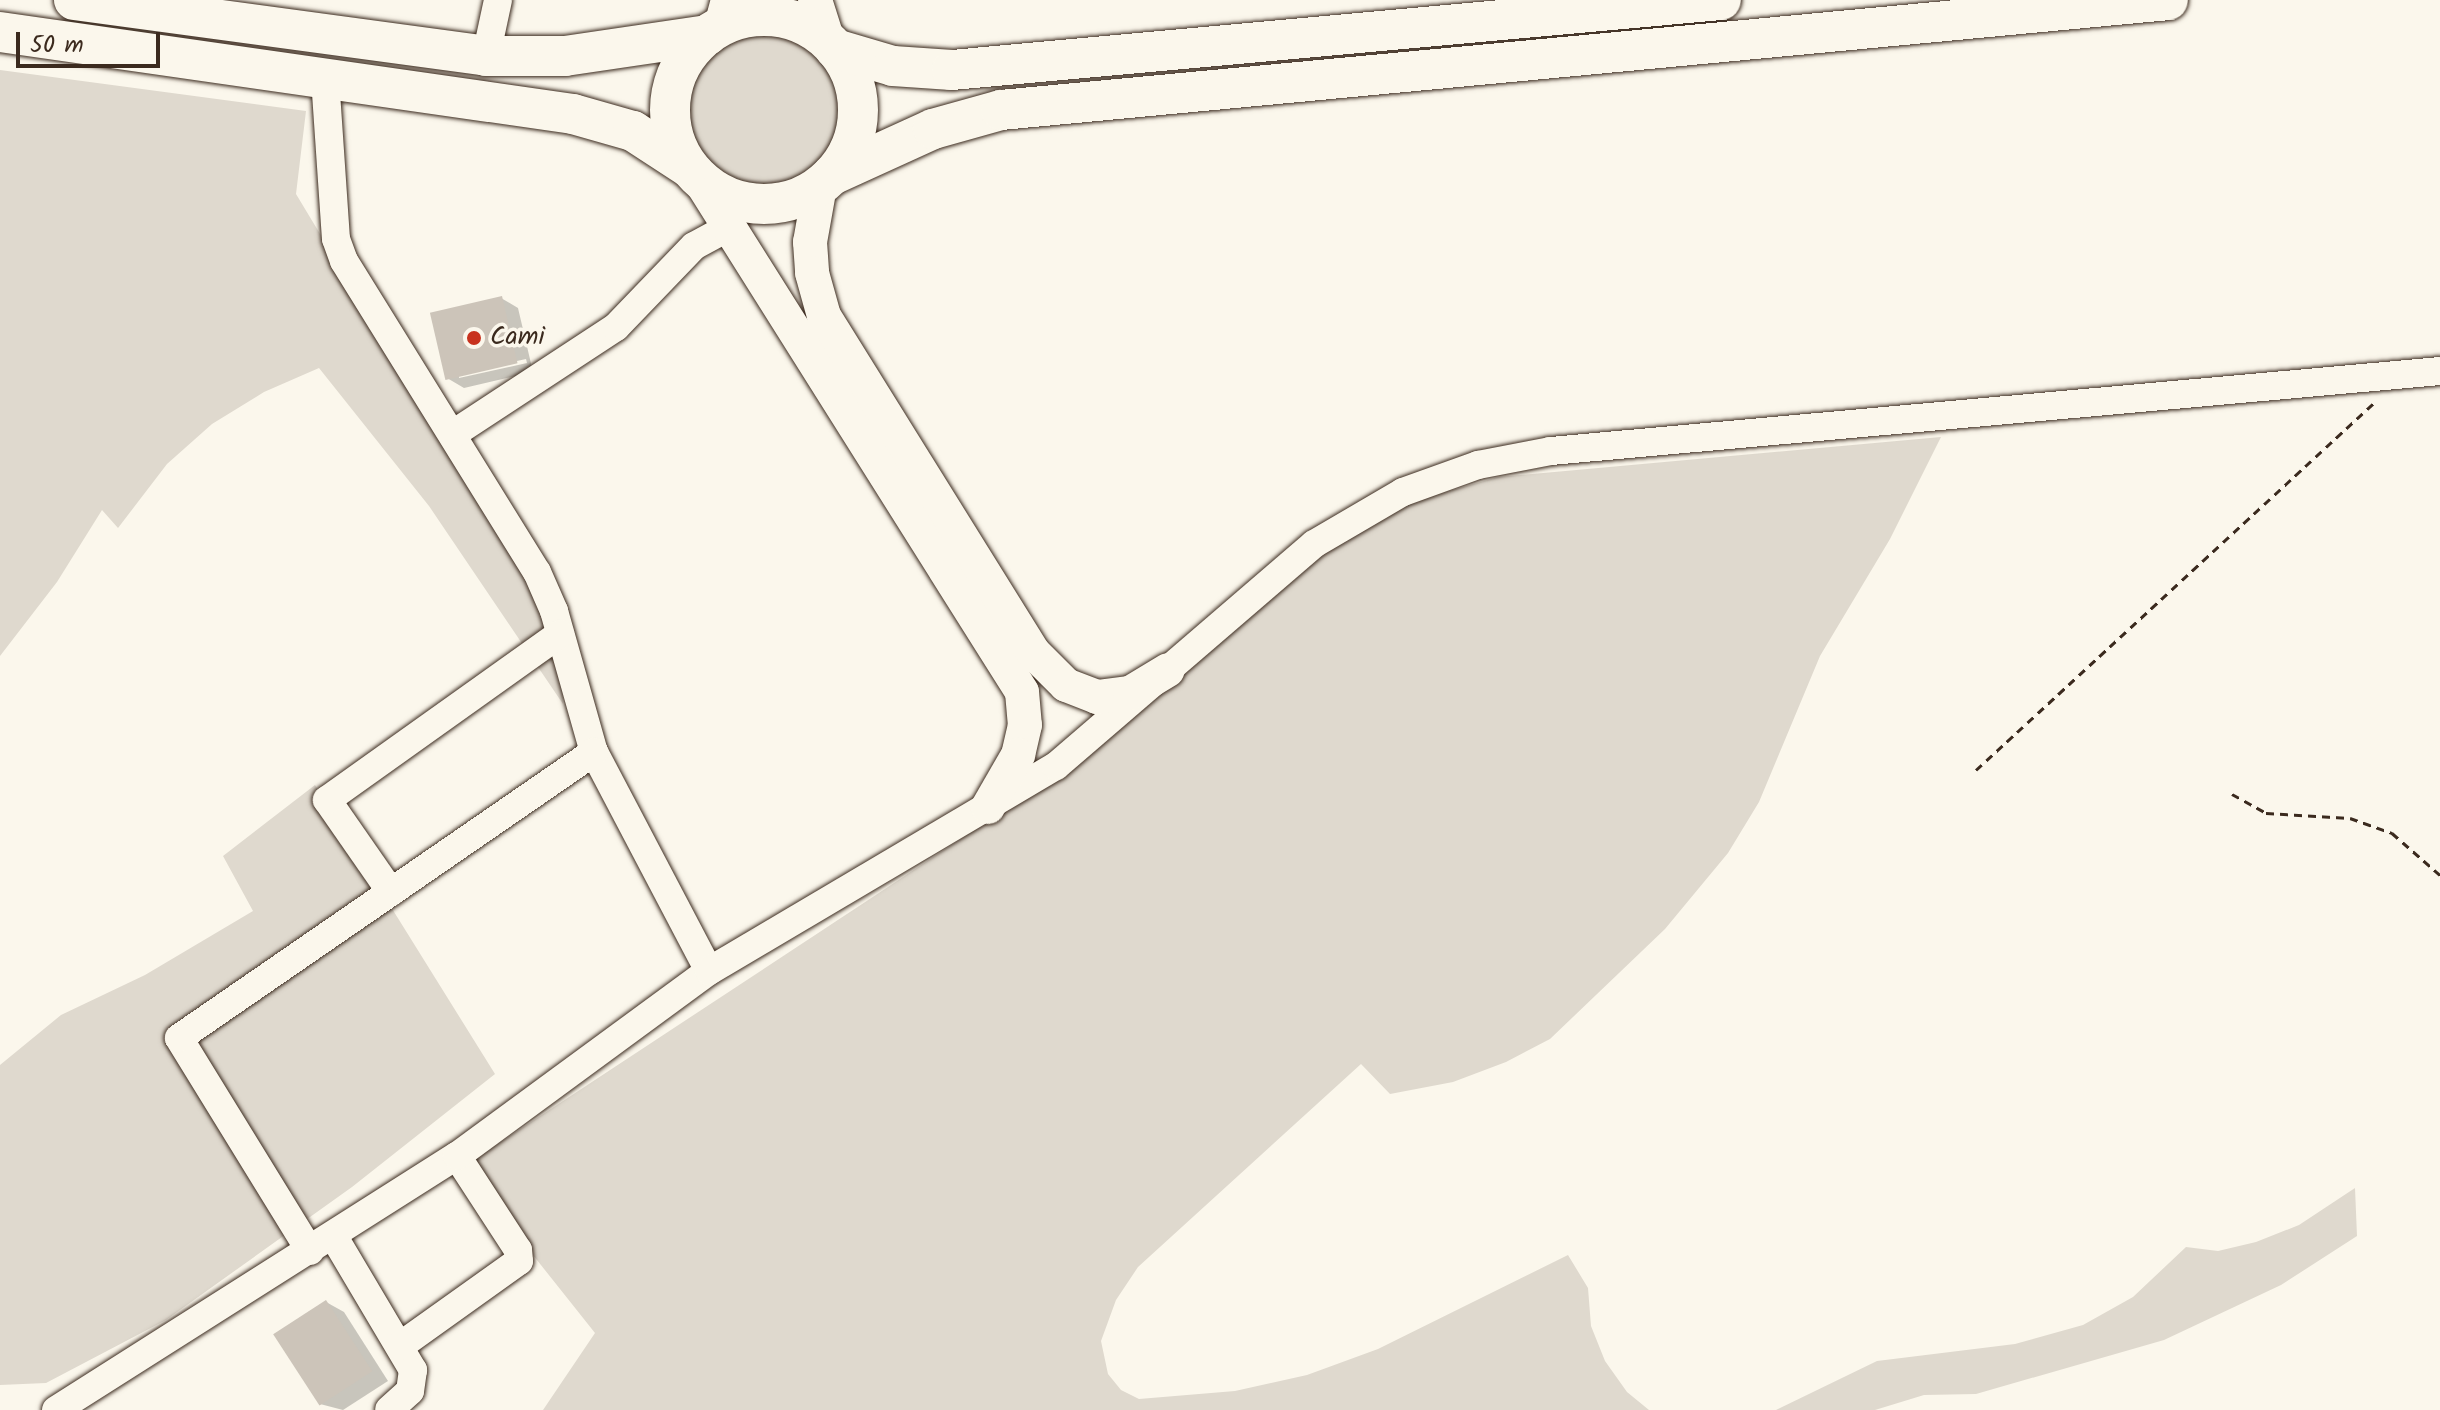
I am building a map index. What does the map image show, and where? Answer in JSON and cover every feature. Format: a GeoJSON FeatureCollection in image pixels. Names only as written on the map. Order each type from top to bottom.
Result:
{"type":"FeatureCollection","features":[{"type":"Feature","properties":{"kind":"highway"},"geometry":{"type":"LineString","coordinates":[[74,0],[486,56],[565,56],[719,20],[769,16],[801,23],[832,45],[903,67],[952,70],[1721,0]]}},
{"type":"Feature","properties":{"kind":"highway"},"geometry":{"type":"LineString","coordinates":[[0,32],[573,114],[633,131],[727,197],[759,204],[791,200],[933,129],[1001,110],[2168,0]]}},
{"type":"Feature","properties":{"kind":"highway"},"geometry":{"type":"LineString","coordinates":[[694,173],[674,137],[670,105],[677,73],[719,20]]}},
{"type":"Feature","properties":{"kind":"highway"},"geometry":{"type":"LineString","coordinates":[[826,180],[850,147],[858,115],[853,83],[832,45]]}},
{"type":"Feature","properties":{"kind":"main road"},"geometry":{"type":"LineString","coordinates":[[815,0],[832,45]]}},
{"type":"Feature","properties":{"kind":"main road"},"geometry":{"type":"LineString","coordinates":[[694,173],[731,226],[1022,692],[1025,725],[1018,755],[988,807]]}},
{"type":"Feature","properties":{"kind":"main road"},"geometry":{"type":"LineString","coordinates":[[826,180],[810,242],[812,273],[824,316],[1034,653],[1066,685],[1097,697],[1130,693],[1168,670]]}},
{"type":"Feature","properties":{"kind":"street"},"geometry":{"type":"LineString","coordinates":[[486,56],[498,0]]}},
{"type":"Feature","properties":{"kind":"street"},"geometry":{"type":"LineString","coordinates":[[325,78],[336,239],[537,572],[560,634],[594,752],[709,971]]}},
{"type":"Feature","properties":{"kind":"street"},"geometry":{"type":"LineString","coordinates":[[453,434],[616,327],[694,246],[731,226]]}},
{"type":"Feature","properties":{"kind":"street"},"geometry":{"type":"LineString","coordinates":[[56,1410],[457,1156],[709,971],[1056,766],[1340,526],[1403,492],[1478,465],[1551,451],[2440,371]]}},
{"type":"Feature","properties":{"kind":"street"},"geometry":{"type":"LineString","coordinates":[[391,892],[327,800],[560,634]]}},
{"type":"Feature","properties":{"kind":"street"},"geometry":{"type":"LineString","coordinates":[[389,1410],[405,1398],[413,1384],[413,1370],[400,1346],[322,1244],[179,1038],[594,752]]}},
{"type":"Feature","properties":{"kind":"street"},"geometry":{"type":"LineString","coordinates":[[400,1346],[519,1261],[518,1250],[457,1156]]}},
{"type":"Feature","properties":{"kind":"path"},"geometry":{"type":"LineString","coordinates":[[1976,770],[2372,405],[2379,394],[2379,377]]}},
{"type":"Feature","properties":{"kind":"path"},"geometry":{"type":"LineString","coordinates":[[2232,794],[2278,816],[2350,818],[2392,833],[2440,875]]}},
{"type":"Feature","properties":{"kind":"shaded area"},"geometry":{"type":"Polygon","coordinates":[[[764,33],[793,39],[818,56],[835,81],[841,110],[835,139],[818,164],[793,181],[764,187],[735,181],[710,164],[693,139],[687,110],[693,81],[710,56],[735,39],[764,33]]]}},
{"type":"Feature","properties":{"kind":"shaded area"},"geometry":{"type":"Polygon","coordinates":[[[0,70],[306,111],[296,194],[408,380],[520,543],[562,677],[563,704],[429,506],[319,368],[264,392],[212,424],[167,464],[118,528],[102,510],[57,582],[0,656],[0,70]]]}},
{"type":"Feature","properties":{"kind":"shaded area"},"geometry":{"type":"Polygon","coordinates":[[[1941,437],[1890,539],[1820,656],[1759,802],[1728,853],[1665,929],[1550,1039],[1506,1062],[1453,1082],[1390,1094],[1361,1064],[1138,1267],[1116,1300],[1101,1341],[1108,1374],[1121,1390],[1139,1399],[1235,1391],[1307,1375],[1378,1349],[1568,1255],[1588,1288],[1591,1326],[1605,1361],[1627,1392],[1649,1410],[543,1410],[595,1333],[463,1167],[1032,792],[1335,540],[1387,509],[1498,477],[1941,437]]]}},
{"type":"Feature","properties":{"kind":"shaded area"},"geometry":{"type":"Polygon","coordinates":[[[315,785],[495,1074],[352,1187],[166,1320],[46,1383],[0,1385],[0,1065],[61,1015],[145,975],[253,911],[223,856],[315,785]]]}},
{"type":"Feature","properties":{"kind":"shaded area"},"geometry":{"type":"Polygon","coordinates":[[[2355,1188],[2357,1236],[2281,1285],[2164,1340],[1976,1394],[1924,1395],[1875,1410],[1776,1410],[1877,1361],[2015,1344],[2083,1325],[2133,1297],[2186,1247],[2218,1251],[2256,1242],[2299,1225],[2355,1188]]]}},
{"type":"Feature","properties":{"kind":"building","name":"Cami"},"geometry":{"type":"Polygon","coordinates":[[[502,296],[518,363],[445,380],[430,313],[502,296]]]}},
{"type":"Feature","properties":{"kind":"building"},"geometry":{"type":"Polygon","coordinates":[[[326,1300],[372,1371],[319,1406],[273,1334],[326,1300]]]}},
{"type":"Feature","properties":{"kind":"place","name":"Cami"},"geometry":{"type":"Point","coordinates":[474,338]}}]}
